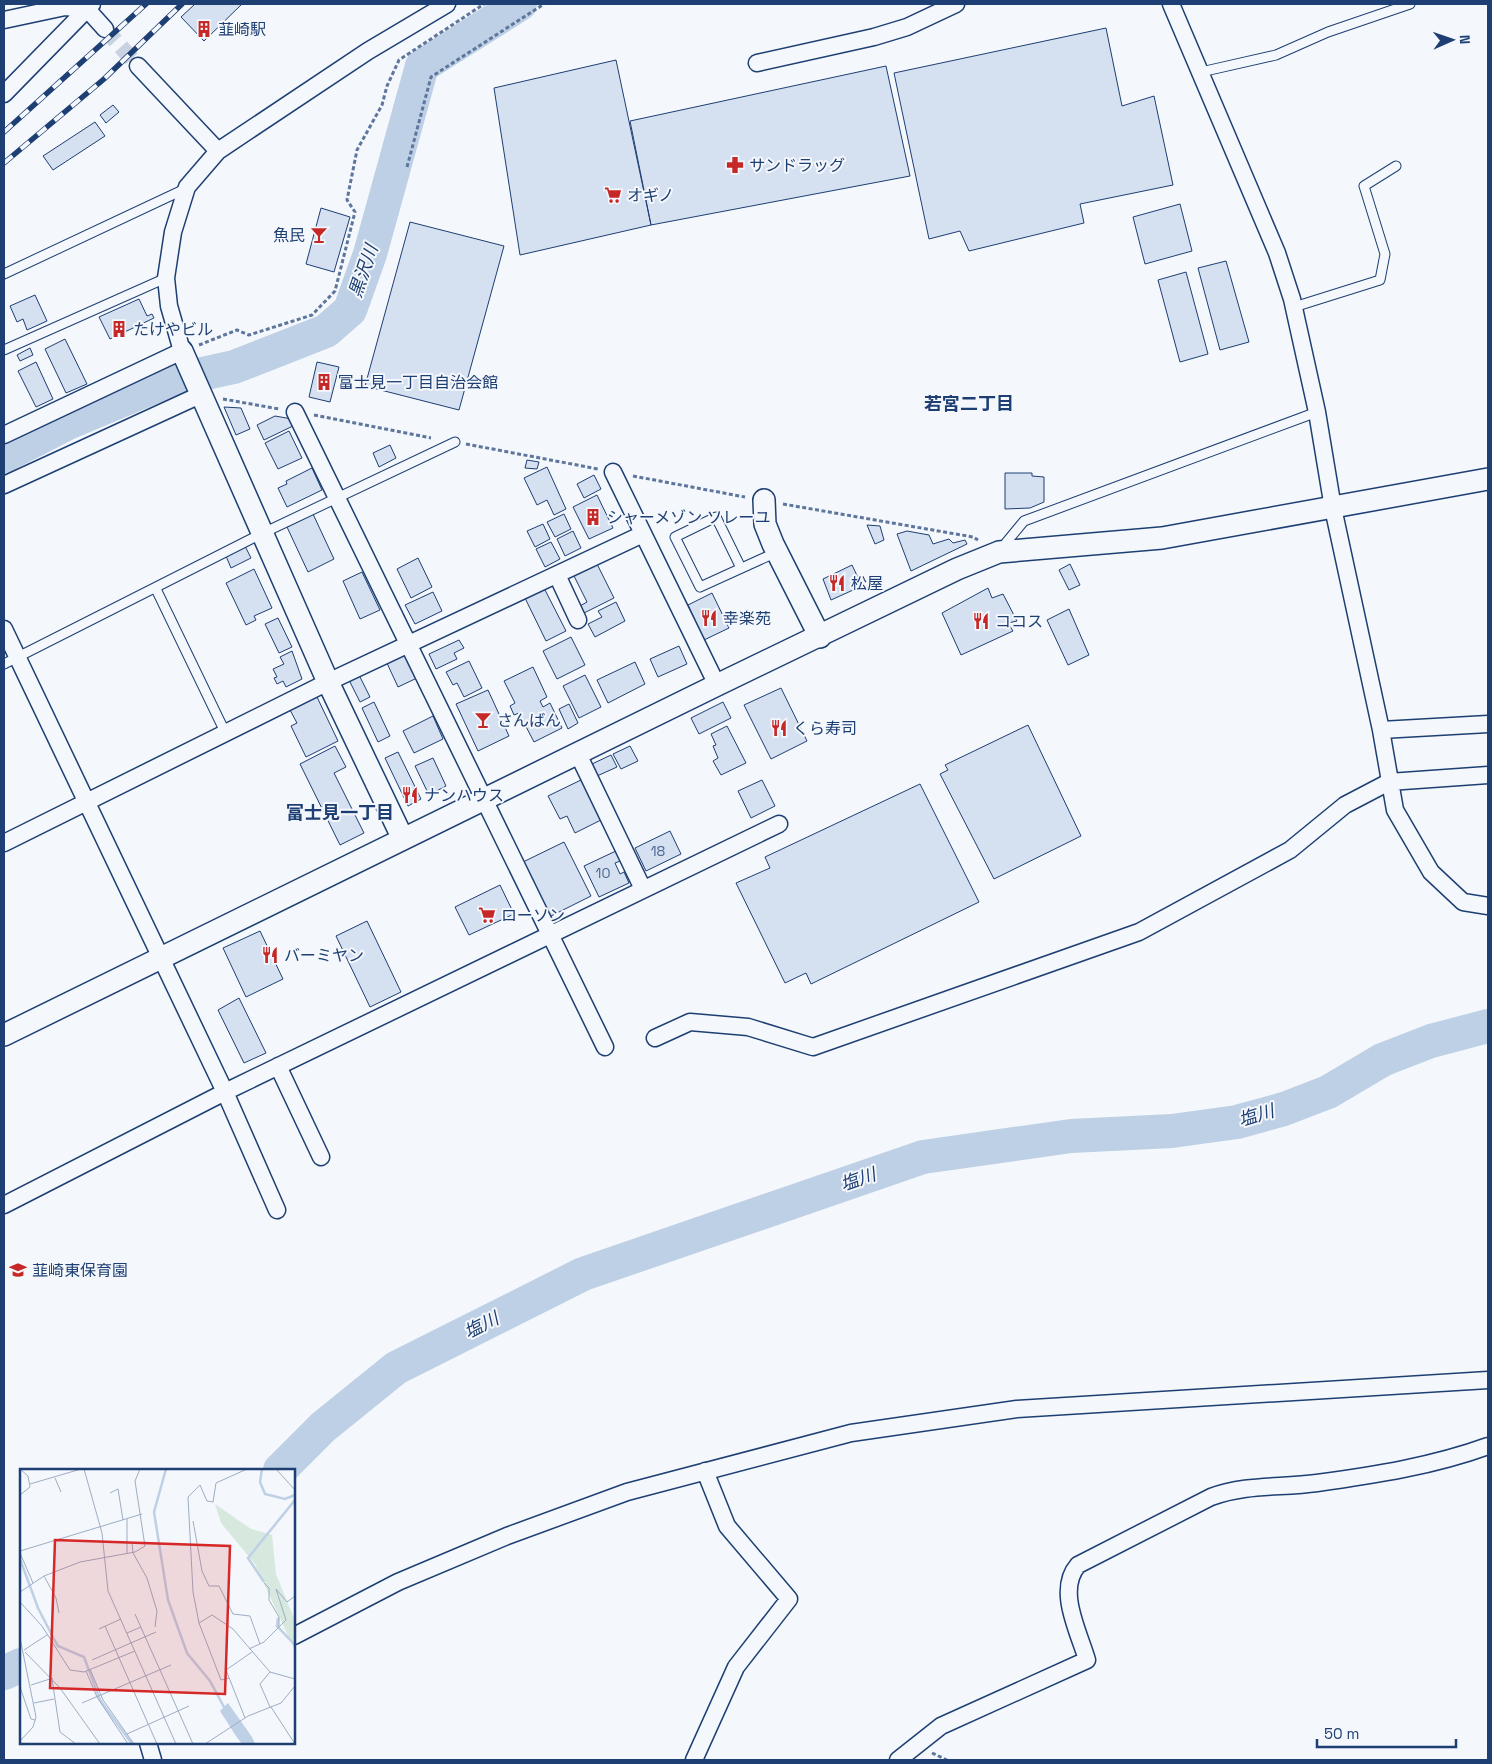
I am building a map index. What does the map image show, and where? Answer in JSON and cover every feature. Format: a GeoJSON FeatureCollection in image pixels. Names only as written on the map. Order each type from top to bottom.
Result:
{"type":"FeatureCollection","features":[{"type":"Feature","properties":{"kind":"street"},"geometry":{"type":"LineString","coordinates":[[403,839],[328,682],[200,395],[182,351],[169,306],[166,278],[174,232],[187,187],[218,151],[368,51],[446,4]]}},
{"type":"Feature","properties":{"kind":"street"},"geometry":{"type":"LineString","coordinates":[[757,63],[874,38],[907,28],[956,4]]}},
{"type":"Feature","properties":{"kind":"street"},"geometry":{"type":"LineString","coordinates":[[1171,4],[1277,253],[1294,307],[1317,412],[1333,508],[1381,730],[1395,810],[1431,872],[1463,902],[1488,906]]}},
{"type":"Feature","properties":{"kind":"street"},"geometry":{"type":"LineString","coordinates":[[4,20],[65,7],[88,6]]}},
{"type":"Feature","properties":{"kind":"street"},"geometry":{"type":"LineString","coordinates":[[88,6],[105,29]]}},
{"type":"Feature","properties":{"kind":"street"},"geometry":{"type":"LineString","coordinates":[[4,94],[88,6]]}},
{"type":"Feature","properties":{"kind":"street"},"geometry":{"type":"LineString","coordinates":[[138,66],[218,151]]}},
{"type":"Feature","properties":{"kind":"street"},"geometry":{"type":"LineString","coordinates":[[4,436],[182,351]]}},
{"type":"Feature","properties":{"kind":"street"},"geometry":{"type":"LineString","coordinates":[[4,485],[200,395]]}},
{"type":"Feature","properties":{"kind":"street"},"geometry":{"type":"LineString","coordinates":[[295,412],[605,1047]]}},
{"type":"Feature","properties":{"kind":"street"},"geometry":{"type":"LineString","coordinates":[[613,472],[717,684]]}},
{"type":"Feature","properties":{"kind":"street"},"geometry":{"type":"LineString","coordinates":[[4,1035],[717,684],[820,637],[958,569],[999,552],[1162,538],[1488,479]]}},
{"type":"Feature","properties":{"kind":"street"},"geometry":{"type":"LineString","coordinates":[[764,500],[765,524],[820,637]]}},
{"type":"Feature","properties":{"kind":"street"},"geometry":{"type":"LineString","coordinates":[[4,843],[328,682],[643,534]]}},
{"type":"Feature","properties":{"kind":"street"},"geometry":{"type":"LineString","coordinates":[[557,575],[578,620]]}},
{"type":"Feature","properties":{"kind":"street"},"geometry":{"type":"LineString","coordinates":[[4,629],[10,660],[85,802],[161,958],[225,1092],[277,1210]]}},
{"type":"Feature","properties":{"kind":"street"},"geometry":{"type":"LineString","coordinates":[[1381,730],[1488,724]]}},
{"type":"Feature","properties":{"kind":"street"},"geometry":{"type":"LineString","coordinates":[[578,754],[643,889]]}},
{"type":"Feature","properties":{"kind":"street"},"geometry":{"type":"LineString","coordinates":[[655,1038],[690,1022],[748,1027],[812,1047],[1139,932],[1290,850],[1345,805],[1389,782],[1488,775]]}},
{"type":"Feature","properties":{"kind":"street"},"geometry":{"type":"LineString","coordinates":[[4,1205],[225,1092],[779,824]]}},
{"type":"Feature","properties":{"kind":"street"},"geometry":{"type":"LineString","coordinates":[[278,1066],[321,1157]]}},
{"type":"Feature","properties":{"kind":"street"},"geometry":{"type":"LineString","coordinates":[[295,1635],[398,1582],[507,1536],[627,1492],[851,1433],[1017,1409],[1488,1380]]}},
{"type":"Feature","properties":{"kind":"street"},"geometry":{"type":"LineString","coordinates":[[898,1760],[941,1726],[1087,1660],[1069,1599],[1069,1585],[1072,1572],[1078,1565],[1228,1490],[1259,1486],[1315,1483],[1411,1467],[1454,1458],[1488,1446]]}},
{"type":"Feature","properties":{"kind":"street"},"geometry":{"type":"LineString","coordinates":[[694,1760],[736,1667],[789,1599],[727,1526],[706,1471]]}},
{"type":"Feature","properties":{"kind":"street"},"geometry":{"type":"LineString","coordinates":[[148,1744],[153,1760]]}},
{"type":"Feature","properties":{"kind":"lane"},"geometry":{"type":"LineString","coordinates":[[1201,72],[1276,55],[1328,32],[1410,4]]}},
{"type":"Feature","properties":{"kind":"lane"},"geometry":{"type":"LineString","coordinates":[[1294,307],[1380,280],[1385,254],[1364,186],[1396,166]]}},
{"type":"Feature","properties":{"kind":"lane"},"geometry":{"type":"LineString","coordinates":[[4,274],[187,187]]}},
{"type":"Feature","properties":{"kind":"lane"},"geometry":{"type":"LineString","coordinates":[[4,350],[166,278]]}},
{"type":"Feature","properties":{"kind":"lane"},"geometry":{"type":"LineString","coordinates":[[999,552],[1024,521],[1317,412]]}},
{"type":"Feature","properties":{"kind":"lane"},"geometry":{"type":"LineString","coordinates":[[10,660],[156,589],[261,534],[338,500],[455,442]]}},
{"type":"Feature","properties":{"kind":"lane"},"geometry":{"type":"LineString","coordinates":[[741,568],[716,517],[675,537],[700,588],[777,552]]}},
{"type":"Feature","properties":{"kind":"lane"},"geometry":{"type":"LineString","coordinates":[[156,589],[226,734]]}},
{"type":"Feature","properties":{"kind":"path"},"geometry":{"type":"LineString","coordinates":[[182,351],[237,330],[249,335],[312,315],[335,291],[355,212],[346,200],[356,150],[382,105],[387,86],[399,60],[484,4]]}},
{"type":"Feature","properties":{"kind":"path"},"geometry":{"type":"LineString","coordinates":[[407,168],[431,77],[544,4]]}},
{"type":"Feature","properties":{"kind":"building","name":"韮崎駅"},"geometry":{"type":"Polygon","coordinates":[[[195,4],[242,4],[204,41],[181,17],[195,4]]]}},
{"type":"Feature","properties":{"kind":"building"},"geometry":{"type":"Polygon","coordinates":[[[1106,28],[1122,106],[1154,96],[1173,185],[1080,204],[1084,223],[969,251],[960,231],[929,239],[894,73],[1106,28]]]}},
{"type":"Feature","properties":{"kind":"building"},"geometry":{"type":"Polygon","coordinates":[[[616,60],[651,225],[520,255],[494,88],[616,60]]]}},
{"type":"Feature","properties":{"kind":"building"},"geometry":{"type":"Polygon","coordinates":[[[886,66],[910,176],[651,225],[630,121],[886,66]]]}},
{"type":"Feature","properties":{"kind":"building"},"geometry":{"type":"Polygon","coordinates":[[[113,105],[119,112],[106,123],[100,115],[113,105]]]}},
{"type":"Feature","properties":{"kind":"building"},"geometry":{"type":"Polygon","coordinates":[[[95,122],[105,136],[53,170],[43,156],[95,122]]]}},
{"type":"Feature","properties":{"kind":"building"},"geometry":{"type":"Polygon","coordinates":[[[1180,204],[1192,251],[1145,264],[1133,217],[1180,204]]]}},
{"type":"Feature","properties":{"kind":"building"},"geometry":{"type":"Polygon","coordinates":[[[321,208],[350,217],[334,272],[306,264],[321,208]]]}},
{"type":"Feature","properties":{"kind":"building"},"geometry":{"type":"Polygon","coordinates":[[[410,222],[504,246],[459,410],[365,386],[410,222]]]}},
{"type":"Feature","properties":{"kind":"building"},"geometry":{"type":"Polygon","coordinates":[[[1226,261],[1249,342],[1220,350],[1198,268],[1226,261]]]}},
{"type":"Feature","properties":{"kind":"building"},"geometry":{"type":"Polygon","coordinates":[[[1186,272],[1208,354],[1180,362],[1158,280],[1186,272]]]}},
{"type":"Feature","properties":{"kind":"building"},"geometry":{"type":"Polygon","coordinates":[[[35,295],[47,321],[27,330],[23,319],[17,322],[10,306],[35,295]]]}},
{"type":"Feature","properties":{"kind":"building","name":"たけやビル"},"geometry":{"type":"Polygon","coordinates":[[[139,299],[147,316],[152,314],[154,318],[110,339],[99,317],[139,299]]]}},
{"type":"Feature","properties":{"kind":"building"},"geometry":{"type":"Polygon","coordinates":[[[65,339],[87,384],[66,393],[45,349],[65,339]]]}},
{"type":"Feature","properties":{"kind":"building"},"geometry":{"type":"Polygon","coordinates":[[[30,348],[33,355],[20,361],[17,355],[30,348]]]}},
{"type":"Feature","properties":{"kind":"building"},"geometry":{"type":"Polygon","coordinates":[[[36,362],[53,399],[36,407],[18,371],[36,362]]]}},
{"type":"Feature","properties":{"kind":"building","name":"富士見一丁目自治会館"},"geometry":{"type":"Polygon","coordinates":[[[317,362],[339,367],[330,402],[309,397],[317,362]]]}},
{"type":"Feature","properties":{"kind":"building"},"geometry":{"type":"Polygon","coordinates":[[[224,407],[241,408],[250,429],[236,435],[224,407]]]}},
{"type":"Feature","properties":{"kind":"building"},"geometry":{"type":"Polygon","coordinates":[[[275,416],[292,419],[295,425],[264,440],[257,425],[275,416]]]}},
{"type":"Feature","properties":{"kind":"building"},"geometry":{"type":"Polygon","coordinates":[[[289,431],[302,458],[278,469],[265,443],[289,431]]]}},
{"type":"Feature","properties":{"kind":"building"},"geometry":{"type":"Polygon","coordinates":[[[390,445],[396,458],[379,467],[373,453],[390,445]]]}},
{"type":"Feature","properties":{"kind":"building"},"geometry":{"type":"Polygon","coordinates":[[[527,460],[539,462],[537,469],[525,468],[527,460]]]}},
{"type":"Feature","properties":{"kind":"building"},"geometry":{"type":"Polygon","coordinates":[[[547,467],[566,509],[554,515],[547,500],[537,505],[524,478],[547,467]]]}},
{"type":"Feature","properties":{"kind":"building"},"geometry":{"type":"Polygon","coordinates":[[[312,468],[322,490],[287,507],[278,488],[287,484],[286,481],[312,468]]]}},
{"type":"Feature","properties":{"kind":"building"},"geometry":{"type":"Polygon","coordinates":[[[1005,473],[1032,473],[1032,476],[1044,477],[1044,502],[1030,508],[1005,509],[1005,473]]]}},
{"type":"Feature","properties":{"kind":"building"},"geometry":{"type":"Polygon","coordinates":[[[594,475],[601,489],[584,498],[577,484],[594,475]]]}},
{"type":"Feature","properties":{"kind":"building","name":"シャーメゾン ソレーユ"},"geometry":{"type":"Polygon","coordinates":[[[597,495],[613,528],[589,539],[573,507],[597,495]]]}},
{"type":"Feature","properties":{"kind":"building"},"geometry":{"type":"Polygon","coordinates":[[[313,514],[334,559],[308,572],[287,527],[313,514]]]}},
{"type":"Feature","properties":{"kind":"building"},"geometry":{"type":"Polygon","coordinates":[[[564,514],[571,529],[555,537],[547,522],[564,514]]]}},
{"type":"Feature","properties":{"kind":"building"},"geometry":{"type":"Polygon","coordinates":[[[543,524],[550,539],[535,547],[527,531],[543,524]]]}},
{"type":"Feature","properties":{"kind":"building"},"geometry":{"type":"Polygon","coordinates":[[[867,525],[880,526],[884,540],[875,544],[867,525]]]}},
{"type":"Feature","properties":{"kind":"building"},"geometry":{"type":"Polygon","coordinates":[[[573,531],[581,548],[565,556],[557,539],[573,531]]]}},
{"type":"Feature","properties":{"kind":"building"},"geometry":{"type":"Polygon","coordinates":[[[907,531],[929,535],[933,544],[949,539],[953,543],[965,540],[967,544],[911,571],[897,534],[907,531]]]}},
{"type":"Feature","properties":{"kind":"building"},"geometry":{"type":"Polygon","coordinates":[[[551,542],[560,559],[545,567],[536,549],[551,542]]]}},
{"type":"Feature","properties":{"kind":"building"},"geometry":{"type":"Polygon","coordinates":[[[245,546],[251,558],[231,568],[226,556],[245,546]]]}},
{"type":"Feature","properties":{"kind":"building"},"geometry":{"type":"Polygon","coordinates":[[[418,558],[432,587],[411,598],[397,569],[418,558]]]}},
{"type":"Feature","properties":{"kind":"building"},"geometry":{"type":"Polygon","coordinates":[[[595,560],[614,598],[584,613],[580,606],[587,602],[572,572],[595,560]]]}},
{"type":"Feature","properties":{"kind":"building"},"geometry":{"type":"Polygon","coordinates":[[[1070,564],[1080,585],[1069,590],[1059,570],[1070,564]]]}},
{"type":"Feature","properties":{"kind":"building"},"geometry":{"type":"Polygon","coordinates":[[[852,565],[862,586],[831,600],[823,579],[852,565]]]}},
{"type":"Feature","properties":{"kind":"building"},"geometry":{"type":"Polygon","coordinates":[[[254,569],[272,608],[254,616],[256,620],[246,625],[226,583],[254,569]]]}},
{"type":"Feature","properties":{"kind":"building"},"geometry":{"type":"Polygon","coordinates":[[[362,572],[380,610],[360,619],[343,581],[362,572]]]}},
{"type":"Feature","properties":{"kind":"building"},"geometry":{"type":"Polygon","coordinates":[[[543,586],[566,631],[546,641],[524,596],[543,586]]]}},
{"type":"Feature","properties":{"kind":"building"},"geometry":{"type":"Polygon","coordinates":[[[988,588],[992,598],[1003,594],[1017,621],[1008,623],[1013,631],[961,655],[942,613],[988,588]]]}},
{"type":"Feature","properties":{"kind":"building"},"geometry":{"type":"Polygon","coordinates":[[[433,592],[442,611],[415,624],[405,605],[433,592]]]}},
{"type":"Feature","properties":{"kind":"building"},"geometry":{"type":"Polygon","coordinates":[[[712,593],[729,628],[704,640],[688,605],[712,593]]]}},
{"type":"Feature","properties":{"kind":"building"},"geometry":{"type":"Polygon","coordinates":[[[616,602],[625,621],[595,637],[588,624],[602,617],[598,611],[616,602]]]}},
{"type":"Feature","properties":{"kind":"building"},"geometry":{"type":"Polygon","coordinates":[[[1069,609],[1089,655],[1068,665],[1047,620],[1069,609]]]}},
{"type":"Feature","properties":{"kind":"building"},"geometry":{"type":"Polygon","coordinates":[[[278,618],[292,647],[279,653],[265,624],[278,618]]]}},
{"type":"Feature","properties":{"kind":"building"},"geometry":{"type":"Polygon","coordinates":[[[571,637],[585,665],[557,679],[543,651],[571,637]]]}},
{"type":"Feature","properties":{"kind":"building"},"geometry":{"type":"Polygon","coordinates":[[[459,640],[464,648],[454,653],[457,659],[436,669],[429,654],[459,640]]]}},
{"type":"Feature","properties":{"kind":"building"},"geometry":{"type":"Polygon","coordinates":[[[679,646],[687,664],[658,677],[650,659],[679,646]]]}},
{"type":"Feature","properties":{"kind":"building"},"geometry":{"type":"Polygon","coordinates":[[[292,651],[302,679],[286,687],[283,681],[277,684],[274,678],[277,677],[273,669],[284,664],[280,657],[292,651]]]}},
{"type":"Feature","properties":{"kind":"building"},"geometry":{"type":"Polygon","coordinates":[[[405,652],[417,678],[398,687],[386,661],[405,652]]]}},
{"type":"Feature","properties":{"kind":"building"},"geometry":{"type":"Polygon","coordinates":[[[469,661],[482,688],[464,697],[457,683],[453,685],[446,672],[469,661]]]}},
{"type":"Feature","properties":{"kind":"building"},"geometry":{"type":"Polygon","coordinates":[[[635,662],[645,684],[608,703],[597,680],[635,662]]]}},
{"type":"Feature","properties":{"kind":"building"},"geometry":{"type":"Polygon","coordinates":[[[533,667],[547,697],[540,701],[543,707],[550,703],[562,728],[534,742],[519,713],[514,715],[510,706],[515,703],[504,681],[533,667]]]}},
{"type":"Feature","properties":{"kind":"building"},"geometry":{"type":"Polygon","coordinates":[[[358,673],[370,697],[360,702],[348,678],[358,673]]]}},
{"type":"Feature","properties":{"kind":"building"},"geometry":{"type":"Polygon","coordinates":[[[585,675],[601,707],[579,718],[563,686],[585,675]]]}},
{"type":"Feature","properties":{"kind":"building"},"geometry":{"type":"Polygon","coordinates":[[[781,688],[807,741],[771,759],[744,705],[781,688]]]}},
{"type":"Feature","properties":{"kind":"building"},"geometry":{"type":"Polygon","coordinates":[[[488,690],[509,736],[478,751],[456,704],[488,690]]]}},
{"type":"Feature","properties":{"kind":"building"},"geometry":{"type":"Polygon","coordinates":[[[317,697],[338,741],[306,757],[291,726],[297,723],[290,710],[317,697]]]}},
{"type":"Feature","properties":{"kind":"building"},"geometry":{"type":"Polygon","coordinates":[[[374,702],[390,736],[378,742],[362,708],[374,702]]]}},
{"type":"Feature","properties":{"kind":"building"},"geometry":{"type":"Polygon","coordinates":[[[723,702],[731,718],[699,734],[691,718],[723,702]]]}},
{"type":"Feature","properties":{"kind":"building"},"geometry":{"type":"Polygon","coordinates":[[[569,704],[578,723],[568,729],[559,709],[569,704]]]}},
{"type":"Feature","properties":{"kind":"building"},"geometry":{"type":"Polygon","coordinates":[[[433,716],[443,739],[414,753],[403,731],[433,716]]]}},
{"type":"Feature","properties":{"kind":"building"},"geometry":{"type":"Polygon","coordinates":[[[1028,725],[1081,836],[994,879],[940,774],[948,770],[945,765],[1028,725]]]}},
{"type":"Feature","properties":{"kind":"building"},"geometry":{"type":"Polygon","coordinates":[[[727,726],[746,763],[721,775],[713,761],[718,758],[713,746],[716,745],[711,734],[727,726]]]}},
{"type":"Feature","properties":{"kind":"building"},"geometry":{"type":"Polygon","coordinates":[[[335,746],[346,767],[334,773],[364,833],[340,845],[300,764],[335,746]]]}},
{"type":"Feature","properties":{"kind":"building"},"geometry":{"type":"Polygon","coordinates":[[[630,746],[638,761],[621,769],[613,754],[630,746]]]}},
{"type":"Feature","properties":{"kind":"building"},"geometry":{"type":"Polygon","coordinates":[[[398,752],[421,799],[408,806],[385,758],[398,752]]]}},
{"type":"Feature","properties":{"kind":"building"},"geometry":{"type":"Polygon","coordinates":[[[611,755],[617,767],[597,776],[592,764],[611,755]]]}},
{"type":"Feature","properties":{"kind":"building"},"geometry":{"type":"Polygon","coordinates":[[[433,758],[446,786],[429,795],[415,766],[433,758]]]}},
{"type":"Feature","properties":{"kind":"building"},"geometry":{"type":"Polygon","coordinates":[[[583,779],[603,819],[575,833],[567,816],[560,819],[548,796],[583,779]]]}},
{"type":"Feature","properties":{"kind":"building"},"geometry":{"type":"Polygon","coordinates":[[[762,780],[775,806],[751,818],[738,791],[762,780]]]}},
{"type":"Feature","properties":{"kind":"building"},"geometry":{"type":"Polygon","coordinates":[[[920,784],[979,902],[811,984],[806,973],[785,983],[736,883],[770,868],[765,857],[920,784]]]}},
{"type":"Feature","properties":{"kind":"building"},"geometry":{"type":"Polygon","coordinates":[[[670,831],[681,854],[646,871],[635,848],[670,831]]]}},
{"type":"Feature","properties":{"kind":"building"},"geometry":{"type":"Polygon","coordinates":[[[564,842],[591,896],[549,917],[523,862],[564,842]]]}},
{"type":"Feature","properties":{"kind":"building"},"geometry":{"type":"Polygon","coordinates":[[[618,850],[623,860],[615,863],[620,874],[624,872],[629,883],[599,897],[584,866],[618,850]]]}},
{"type":"Feature","properties":{"kind":"building"},"geometry":{"type":"Polygon","coordinates":[[[500,885],[514,914],[469,935],[455,907],[500,885]]]}},
{"type":"Feature","properties":{"kind":"building"},"geometry":{"type":"Polygon","coordinates":[[[367,921],[401,992],[370,1007],[336,936],[367,921]]]}},
{"type":"Feature","properties":{"kind":"building"},"geometry":{"type":"Polygon","coordinates":[[[260,931],[283,979],[246,997],[223,948],[260,931]]]}},
{"type":"Feature","properties":{"kind":"building"},"geometry":{"type":"Polygon","coordinates":[[[239,998],[266,1053],[244,1063],[218,1010],[239,998]]]}},
{"type":"Feature","properties":{"kind":"waterway","name":"黒沢川"},"geometry":{"type":"LineString","coordinates":[[4,456],[70,422],[165,382],[234,367],[326,331],[350,310],[370,254],[422,66],[520,4]]}},
{"type":"Feature","properties":{"kind":"waterway","name":"塩川"},"geometry":{"type":"LineString","coordinates":[[281,1469],[323,1427],[396,1368],[583,1274],[923,1157],[1071,1136],[1172,1131],[1237,1122],[1284,1109],[1328,1092],[1382,1060],[1431,1041],[1488,1026]]}},
{"type":"Feature","properties":{"kind":"waterway","name":"塩川"},"geometry":{"type":"LineString","coordinates":[[4,1673],[20,1665]]}},
{"type":"Feature","properties":{"kind":"tunnel"},"geometry":{"type":"LineString","coordinates":[[105,29],[138,66]]}},
{"type":"Feature","properties":{"kind":"railway"},"geometry":{"type":"LineString","coordinates":[[4,132],[146,4]]}},
{"type":"Feature","properties":{"kind":"railway"},"geometry":{"type":"LineString","coordinates":[[4,163],[104,79],[182,4]]}},
{"type":"Feature","properties":{"kind":"place","name":"韮崎駅"},"geometry":{"type":"Point","coordinates":[204,29]}},
{"type":"Feature","properties":{"kind":"place","name":"サンドラッグ"},"geometry":{"type":"Point","coordinates":[735,165]}},
{"type":"Feature","properties":{"kind":"place","name":"オギノ"},"geometry":{"type":"Point","coordinates":[613,195]}},
{"type":"Feature","properties":{"kind":"place","name":"魚民"},"geometry":{"type":"Point","coordinates":[319,235]}},
{"type":"Feature","properties":{"kind":"place","name":"たけやビル"},"geometry":{"type":"Point","coordinates":[119,329]}},
{"type":"Feature","properties":{"kind":"place","name":"富士見一丁目自治会館"},"geometry":{"type":"Point","coordinates":[324,382]}},
{"type":"Feature","properties":{"kind":"place","name":"シャーメゾン ソレーユ"},"geometry":{"type":"Point","coordinates":[593,517]}},
{"type":"Feature","properties":{"kind":"place","name":"松屋"},"geometry":{"type":"Point","coordinates":[837,583]}},
{"type":"Feature","properties":{"kind":"place","name":"幸楽苑"},"geometry":{"type":"Point","coordinates":[709,618]}},
{"type":"Feature","properties":{"kind":"place","name":"ココス"},"geometry":{"type":"Point","coordinates":[981,621]}},
{"type":"Feature","properties":{"kind":"place","name":"さんばん"},"geometry":{"type":"Point","coordinates":[483,720]}},
{"type":"Feature","properties":{"kind":"place","name":"くら寿司"},"geometry":{"type":"Point","coordinates":[779,728]}},
{"type":"Feature","properties":{"kind":"place","name":"ナンハウス"},"geometry":{"type":"Point","coordinates":[410,795]}},
{"type":"Feature","properties":{"kind":"place","name":"ローソン"},"geometry":{"type":"Point","coordinates":[487,915]}},
{"type":"Feature","properties":{"kind":"place","name":"バーミヤン"},"geometry":{"type":"Point","coordinates":[270,955]}},
{"type":"Feature","properties":{"kind":"place","name":"韮崎東保育園"},"geometry":{"type":"Point","coordinates":[18,1270]}},
{"type":"Feature","properties":{"kind":"district","name":"若宮二丁目"},"geometry":{"type":"Point","coordinates":[969,403]}},
{"type":"Feature","properties":{"kind":"district","name":"富士見一丁目"},"geometry":{"type":"Point","coordinates":[340,812]}}]}
